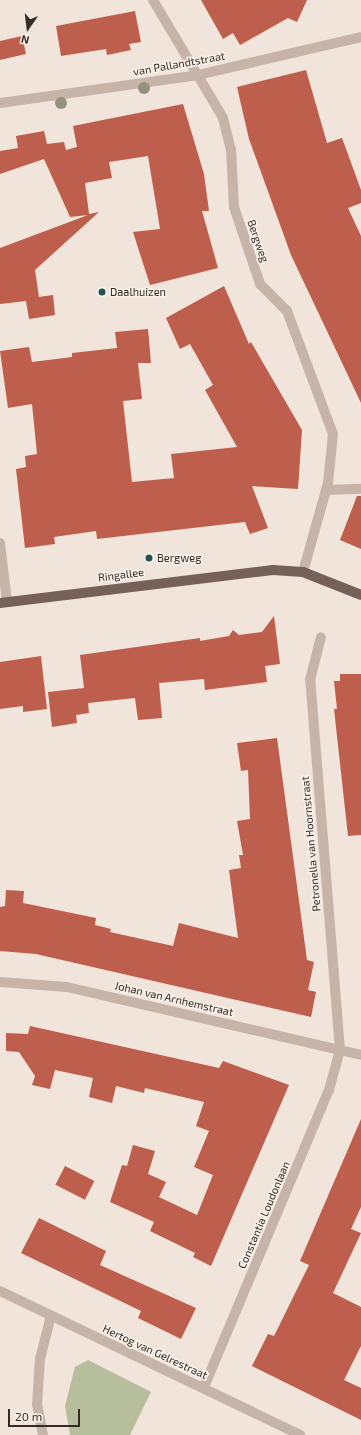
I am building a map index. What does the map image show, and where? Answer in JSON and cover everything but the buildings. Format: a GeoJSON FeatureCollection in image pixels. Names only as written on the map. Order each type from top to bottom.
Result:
{"type":"FeatureCollection","features":[{"type":"Feature","properties":{"kind":"main road","name":"Ringallee"},"geometry":{"type":"LineString","coordinates":[[4,602],[242,572],[303,572],[361,595]]}},
{"type":"Feature","properties":{"kind":"street","name":"Bergweg"},"geometry":{"type":"LineString","coordinates":[[153,0],[223,118],[230,149],[234,207],[260,284],[287,311],[333,434],[326,490],[303,572]]}},
{"type":"Feature","properties":{"kind":"street","name":"van Pallandtstraat"},"geometry":{"type":"LineString","coordinates":[[0,103],[198,74],[361,37]]}},
{"type":"Feature","properties":{"kind":"street"},"geometry":{"type":"LineString","coordinates":[[326,490],[361,489]]}},
{"type":"Feature","properties":{"kind":"street"},"geometry":{"type":"LineString","coordinates":[[0,543],[4,602]]}},
{"type":"Feature","properties":{"kind":"street","name":"Petronella van Hoornstraat"},"geometry":{"type":"LineString","coordinates":[[321,637],[310,680],[340,1050]]}},
{"type":"Feature","properties":{"kind":"street","name":"Johan van Arnhemstraat"},"geometry":{"type":"LineString","coordinates":[[0,982],[67,987],[361,1055]]}},
{"type":"Feature","properties":{"kind":"street","name":"Constantia Loudonlaan"},"geometry":{"type":"LineString","coordinates":[[204,1387],[329,1090],[340,1050]]}},
{"type":"Feature","properties":{"kind":"street","name":"Hertog van Gelrestraat"},"geometry":{"type":"LineString","coordinates":[[0,1291],[204,1387],[300,1435]]}},
{"type":"Feature","properties":{"kind":"street"},"geometry":{"type":"LineString","coordinates":[[43,1435],[37,1405],[40,1359],[51,1316]]}},
{"type":"Feature","properties":{"kind":"green space"},"geometry":{"type":"Polygon","coordinates":[[[88,1360],[151,1392],[130,1435],[70,1435],[65,1406],[75,1367],[88,1360]]]}},
{"type":"Feature","properties":{"kind":"place","name":"Daalhuizen"},"geometry":{"type":"Point","coordinates":[102,292]}},
{"type":"Feature","properties":{"kind":"place","name":"Bergweg"},"geometry":{"type":"Point","coordinates":[149,558]}}]}
